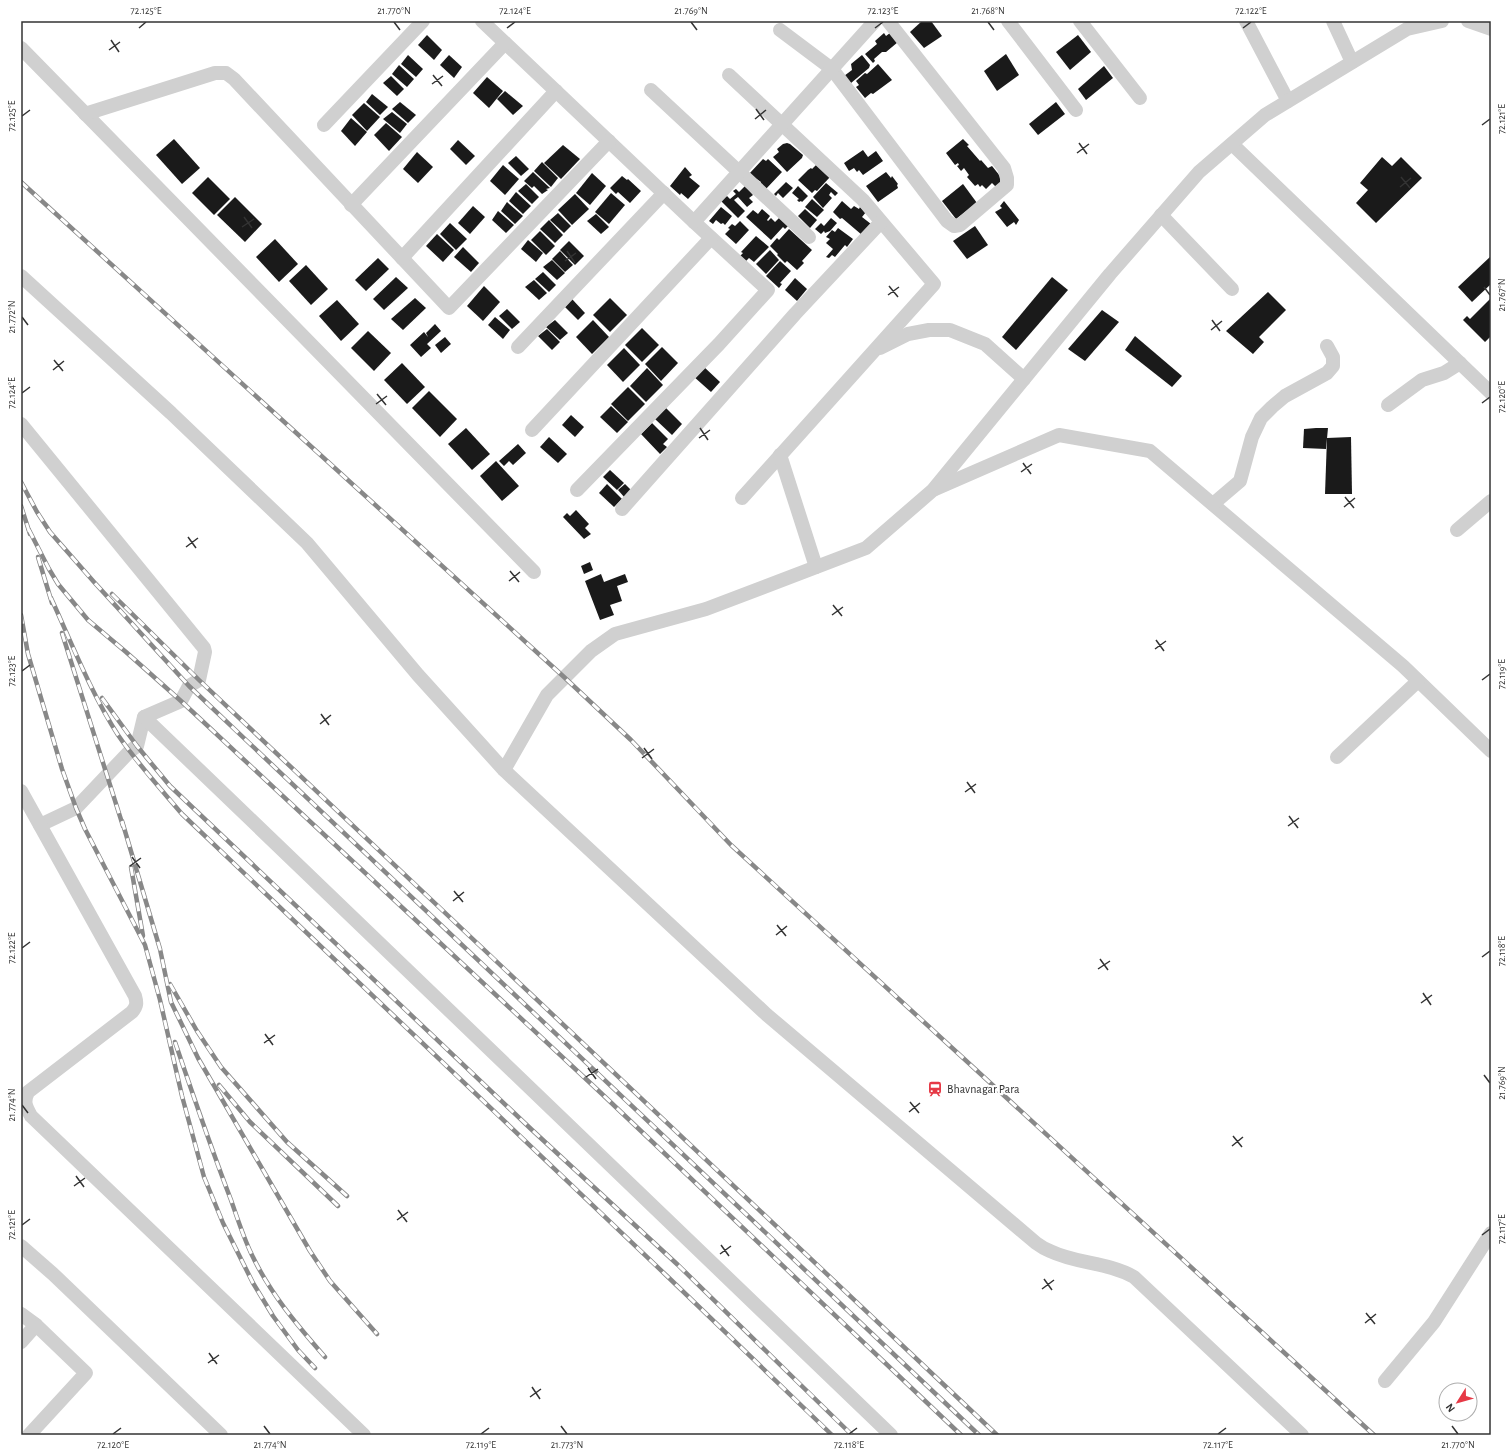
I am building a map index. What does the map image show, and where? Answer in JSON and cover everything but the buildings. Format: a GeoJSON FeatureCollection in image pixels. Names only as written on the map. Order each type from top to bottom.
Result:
{"type":"FeatureCollection","features":[{"type":"Feature","properties":{"kind":"street"},"geometry":{"type":"LineString","coordinates":[[324,125],[423,21]]}},
{"type":"Feature","properties":{"kind":"street"},"geometry":{"type":"LineString","coordinates":[[482,21],[768,290],[719,344],[577,490]]}},
{"type":"Feature","properties":{"kind":"street"},"geometry":{"type":"LineString","coordinates":[[694,222],[875,21]]}},
{"type":"Feature","properties":{"kind":"street"},"geometry":{"type":"LineString","coordinates":[[780,30],[832,68],[947,221],[954,226],[960,225],[1007,185],[1008,178],[1004,168],[888,21]]}},
{"type":"Feature","properties":{"kind":"street"},"geometry":{"type":"LineString","coordinates":[[1008,21],[1076,110]]}},
{"type":"Feature","properties":{"kind":"street"},"geometry":{"type":"LineString","coordinates":[[1080,21],[1140,98]]}},
{"type":"Feature","properties":{"kind":"street"},"geometry":{"type":"LineString","coordinates":[[1246,21],[1288,101]]}},
{"type":"Feature","properties":{"kind":"street"},"geometry":{"type":"LineString","coordinates":[[1333,21],[1352,62]]}},
{"type":"Feature","properties":{"kind":"street"},"geometry":{"type":"LineString","coordinates":[[504,770],[547,695],[591,651],[615,634],[706,609],[866,548],[933,490],[1110,274],[1199,172],[1265,115],[1407,29],[1418,24],[1442,21]]}},
{"type":"Feature","properties":{"kind":"street"},"geometry":{"type":"LineString","coordinates":[[1468,21],[1491,29]]}},
{"type":"Feature","properties":{"kind":"street"},"geometry":{"type":"LineString","coordinates":[[351,205],[505,42]]}},
{"type":"Feature","properties":{"kind":"street"},"geometry":{"type":"LineString","coordinates":[[21,48],[534,572]]}},
{"type":"Feature","properties":{"kind":"street"},"geometry":{"type":"LineString","coordinates":[[85,114],[215,73],[226,73],[234,79],[449,308],[609,141]]}},
{"type":"Feature","properties":{"kind":"street"},"geometry":{"type":"LineString","coordinates":[[729,75],[863,200],[934,284],[742,498]]}},
{"type":"Feature","properties":{"kind":"street"},"geometry":{"type":"LineString","coordinates":[[651,90],[809,237]]}},
{"type":"Feature","properties":{"kind":"street"},"geometry":{"type":"LineString","coordinates":[[402,258],[556,91]]}},
{"type":"Feature","properties":{"kind":"street"},"geometry":{"type":"LineString","coordinates":[[1232,144],[1491,393]]}},
{"type":"Feature","properties":{"kind":"street"},"geometry":{"type":"LineString","coordinates":[[518,347],[664,193]]}},
{"type":"Feature","properties":{"kind":"street"},"geometry":{"type":"LineString","coordinates":[[1161,215],[1232,289]]}},
{"type":"Feature","properties":{"kind":"street"},"geometry":{"type":"LineString","coordinates":[[622,509],[795,314],[881,222]]}},
{"type":"Feature","properties":{"kind":"street"},"geometry":{"type":"LineString","coordinates":[[532,430],[711,238]]}},
{"type":"Feature","properties":{"kind":"street"},"geometry":{"type":"LineString","coordinates":[[21,276],[171,413],[307,543],[418,675],[504,770],[767,1015],[1030,1238],[1050,1251],[1113,1268],[1134,1277],[1302,1435]]}},
{"type":"Feature","properties":{"kind":"street"},"geometry":{"type":"LineString","coordinates":[[873,352],[908,334],[929,330],[950,330],[985,344],[1024,378]]}},
{"type":"Feature","properties":{"kind":"street"},"geometry":{"type":"LineString","coordinates":[[1213,504],[1240,482],[1252,437],[1261,418],[1285,396],[1327,373],[1333,366],[1333,357],[1328,346]]}},
{"type":"Feature","properties":{"kind":"street"},"geometry":{"type":"LineString","coordinates":[[1388,405],[1422,380],[1444,373],[1460,363]]}},
{"type":"Feature","properties":{"kind":"street"},"geometry":{"type":"LineString","coordinates":[[21,424],[204,648],[205,652],[199,680],[189,686],[181,701],[144,717]]}},
{"type":"Feature","properties":{"kind":"street"},"geometry":{"type":"LineString","coordinates":[[933,490],[1059,435],[1150,451],[1392,656],[1491,751]]}},
{"type":"Feature","properties":{"kind":"street"},"geometry":{"type":"LineString","coordinates":[[780,455],[816,567]]}},
{"type":"Feature","properties":{"kind":"street"},"geometry":{"type":"LineString","coordinates":[[1457,530],[1491,501]]}},
{"type":"Feature","properties":{"kind":"street"},"geometry":{"type":"LineString","coordinates":[[1337,757],[1418,680]]}},
{"type":"Feature","properties":{"kind":"street"},"geometry":{"type":"LineString","coordinates":[[40,825],[76,808],[130,751],[138,746],[144,717]]}},
{"type":"Feature","properties":{"kind":"street"},"geometry":{"type":"LineString","coordinates":[[144,717],[891,1435]]}},
{"type":"Feature","properties":{"kind":"street"},"geometry":{"type":"LineString","coordinates":[[21,791],[137,1002],[136,1007],[132,1012],[28,1092],[24,1099],[26,1107],[31,1116],[364,1435]]}},
{"type":"Feature","properties":{"kind":"street"},"geometry":{"type":"LineString","coordinates":[[1385,1381],[1434,1322],[1491,1233]]}},
{"type":"Feature","properties":{"kind":"street"},"geometry":{"type":"LineString","coordinates":[[21,1246],[53,1274],[221,1435]]}},
{"type":"Feature","properties":{"kind":"street"},"geometry":{"type":"LineString","coordinates":[[21,1314],[36,1325],[86,1374],[29,1435]]}},
{"type":"Feature","properties":{"kind":"street"},"geometry":{"type":"LineString","coordinates":[[21,1342],[36,1325]]}},
{"type":"Feature","properties":{"kind":"railway"},"geometry":{"type":"LineString","coordinates":[[21,182],[564,677],[631,740],[731,845],[1374,1435]]}},
{"type":"Feature","properties":{"kind":"railway"},"geometry":{"type":"LineString","coordinates":[[21,482],[37,512],[50,532],[189,686],[979,1435]]}},
{"type":"Feature","properties":{"kind":"railway"},"geometry":{"type":"LineString","coordinates":[[21,506],[30,534]]}},
{"type":"Feature","properties":{"kind":"railway"},"geometry":{"type":"LineString","coordinates":[[29,530],[58,584],[88,620],[181,701],[602,1094],[961,1435]]}},
{"type":"Feature","properties":{"kind":"railway"},"geometry":{"type":"LineString","coordinates":[[38,557],[52,603]]}},
{"type":"Feature","properties":{"kind":"railway"},"geometry":{"type":"LineString","coordinates":[[112,594],[199,680],[997,1435]]}},
{"type":"Feature","properties":{"kind":"railway"},"geometry":{"type":"LineString","coordinates":[[51,598],[82,668],[108,719],[133,756],[182,814],[832,1435]]}},
{"type":"Feature","properties":{"kind":"railway"},"geometry":{"type":"LineString","coordinates":[[21,615],[28,654],[62,769],[76,808],[85,829],[145,945],[160,1000],[182,1096],[204,1177],[223,1223],[253,1283],[273,1316],[298,1350],[315,1368]]}},
{"type":"Feature","properties":{"kind":"railway"},"geometry":{"type":"LineString","coordinates":[[62,633],[123,826]]}},
{"type":"Feature","properties":{"kind":"railway"},"geometry":{"type":"LineString","coordinates":[[102,698],[137,746],[170,786],[531,1129],[678,1265],[852,1435]]}},
{"type":"Feature","properties":{"kind":"railway"},"geometry":{"type":"LineString","coordinates":[[122,821],[160,949],[171,1002],[198,1058],[310,1251],[330,1281],[377,1334]]}},
{"type":"Feature","properties":{"kind":"railway"},"geometry":{"type":"LineString","coordinates":[[131,867],[143,936]]}},
{"type":"Feature","properties":{"kind":"railway"},"geometry":{"type":"LineString","coordinates":[[170,984],[197,1031],[221,1067],[287,1142],[347,1196]]}},
{"type":"Feature","properties":{"kind":"railway"},"geometry":{"type":"LineString","coordinates":[[175,1042],[209,1141],[251,1253],[275,1295],[325,1357]]}},
{"type":"Feature","properties":{"kind":"railway"},"geometry":{"type":"LineString","coordinates":[[219,1085],[250,1122],[338,1206]]}},
{"type":"Feature","properties":{"kind":"place","name":"Bhavnagar Para"},"geometry":{"type":"Point","coordinates":[935,1089]}}]}
